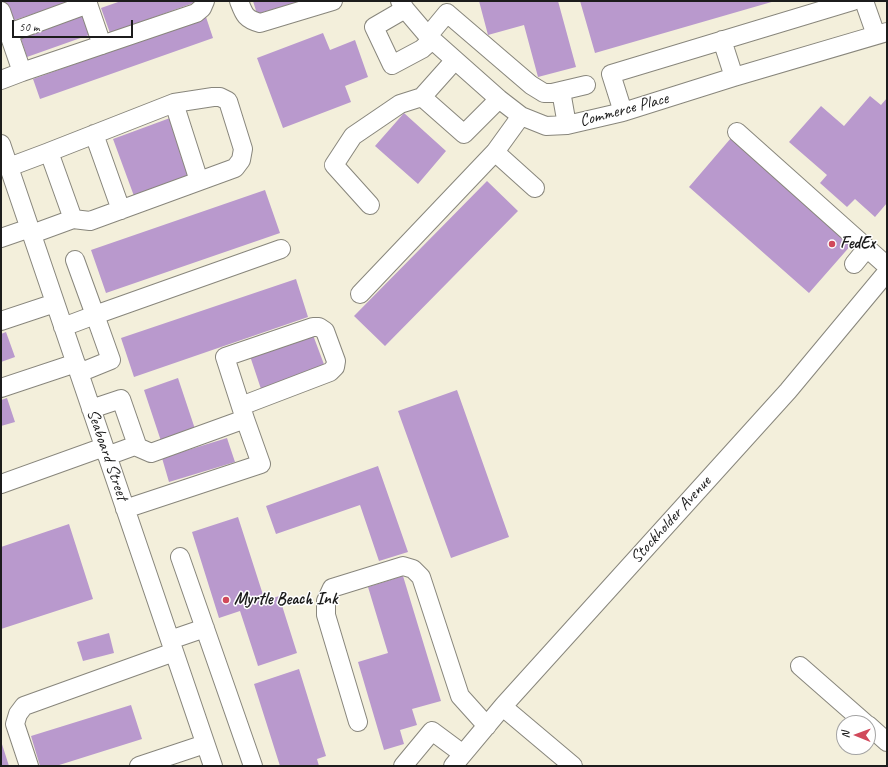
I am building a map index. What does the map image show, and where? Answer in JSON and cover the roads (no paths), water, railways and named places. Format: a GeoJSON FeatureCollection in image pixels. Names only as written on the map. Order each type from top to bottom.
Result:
{"type":"FeatureCollection","features":[{"type":"Feature","properties":{"kind":"street"},"geometry":{"type":"LineString","coordinates":[[1,80],[196,12],[202,8],[205,1]]}},
{"type":"Feature","properties":{"kind":"street"},"geometry":{"type":"LineString","coordinates":[[239,1],[244,15],[251,21],[260,24],[333,1]]}},
{"type":"Feature","properties":{"kind":"street"},"geometry":{"type":"LineString","coordinates":[[623,112],[611,74],[853,1]]}},
{"type":"Feature","properties":{"kind":"street"},"geometry":{"type":"LineString","coordinates":[[864,1],[882,34]]}},
{"type":"Feature","properties":{"kind":"street"},"geometry":{"type":"LineString","coordinates":[[22,72],[4,25],[92,2],[102,44]]}},
{"type":"Feature","properties":{"kind":"street"},"geometry":{"type":"LineString","coordinates":[[402,5],[374,27],[392,65],[422,49],[447,13],[531,85],[544,93],[552,93],[586,85]]}},
{"type":"Feature","properties":{"kind":"street","name":"Commerce Place"},"geometry":{"type":"LineString","coordinates":[[402,5],[430,38],[499,99],[521,116],[546,126],[567,125],[623,112],[734,77],[882,34]]}},
{"type":"Feature","properties":{"kind":"street"},"geometry":{"type":"LineString","coordinates":[[722,40],[734,77]]}},
{"type":"Feature","properties":{"kind":"street"},"geometry":{"type":"LineString","coordinates":[[370,205],[334,165],[353,136],[400,104],[422,96],[455,60]]}},
{"type":"Feature","properties":{"kind":"street"},"geometry":{"type":"LineString","coordinates":[[561,91],[567,125]]}},
{"type":"Feature","properties":{"kind":"street"},"geometry":{"type":"LineString","coordinates":[[422,96],[464,134],[499,99]]}},
{"type":"Feature","properties":{"kind":"street"},"geometry":{"type":"LineString","coordinates":[[1,238],[31,231],[73,218],[90,221],[121,210],[235,168],[241,160],[243,149],[228,101],[220,97],[213,97],[174,103],[9,167]]}},
{"type":"Feature","properties":{"kind":"street"},"geometry":{"type":"LineString","coordinates":[[174,103],[199,181]]}},
{"type":"Feature","properties":{"kind":"street"},"geometry":{"type":"LineString","coordinates":[[360,294],[495,152],[521,116]]}},
{"type":"Feature","properties":{"kind":"street"},"geometry":{"type":"LineString","coordinates":[[738,132],[887,266]]}},
{"type":"Feature","properties":{"kind":"street"},"geometry":{"type":"LineString","coordinates":[[94,134],[121,210]]}},
{"type":"Feature","properties":{"kind":"street","name":"Seaboard Street"},"geometry":{"type":"LineString","coordinates":[[1,144],[9,167],[9,192],[31,231],[213,766]]}},
{"type":"Feature","properties":{"kind":"street"},"geometry":{"type":"LineString","coordinates":[[49,152],[73,218]]}},
{"type":"Feature","properties":{"kind":"street"},"geometry":{"type":"LineString","coordinates":[[495,152],[535,188]]}},
{"type":"Feature","properties":{"kind":"street"},"geometry":{"type":"LineString","coordinates":[[854,264],[867,248]]}},
{"type":"Feature","properties":{"kind":"street"},"geometry":{"type":"LineString","coordinates":[[63,327],[281,249]]}},
{"type":"Feature","properties":{"kind":"street"},"geometry":{"type":"LineString","coordinates":[[1,388],[111,360],[75,260]]}},
{"type":"Feature","properties":{"kind":"street","name":"Stockholder Avenue"},"geometry":{"type":"LineString","coordinates":[[458,760],[503,707],[788,391],[887,272]]}},
{"type":"Feature","properties":{"kind":"street"},"geometry":{"type":"LineString","coordinates":[[1,321],[55,303]]}},
{"type":"Feature","properties":{"kind":"street"},"geometry":{"type":"LineString","coordinates":[[1,484],[106,451],[135,446],[151,453],[243,412],[330,372],[335,367],[336,361],[325,331],[319,327],[313,327],[225,357],[243,412],[261,464],[125,509]]}},
{"type":"Feature","properties":{"kind":"street"},"geometry":{"type":"LineString","coordinates":[[91,409],[121,399],[137,445],[135,446]]}},
{"type":"Feature","properties":{"kind":"street"},"geometry":{"type":"LineString","coordinates":[[180,557],[252,766]]}},
{"type":"Feature","properties":{"kind":"street"},"geometry":{"type":"LineString","coordinates":[[358,722],[326,615],[326,601],[332,588],[403,566],[413,569],[421,577],[460,696],[487,726]]}},
{"type":"Feature","properties":{"kind":"street"},"geometry":{"type":"LineString","coordinates":[[28,766],[15,724],[18,714],[24,706],[172,646],[205,628]]}},
{"type":"Feature","properties":{"kind":"street"},"geometry":{"type":"LineString","coordinates":[[800,666],[857,715]]}},
{"type":"Feature","properties":{"kind":"street"},"geometry":{"type":"LineString","coordinates":[[503,707],[574,766]]}},
{"type":"Feature","properties":{"kind":"street"},"geometry":{"type":"LineString","coordinates":[[403,766],[432,731],[458,760]]}},
{"type":"Feature","properties":{"kind":"street"},"geometry":{"type":"LineString","coordinates":[[876,732],[887,742]]}},
{"type":"Feature","properties":{"kind":"street"},"geometry":{"type":"LineString","coordinates":[[139,766],[205,744]]}},
{"type":"Feature","properties":{"kind":"place","name":"FedEx"},"geometry":{"type":"Point","coordinates":[832,244]}},
{"type":"Feature","properties":{"kind":"place","name":"Myrtle Beach Ink"},"geometry":{"type":"Point","coordinates":[226,600]}}]}
